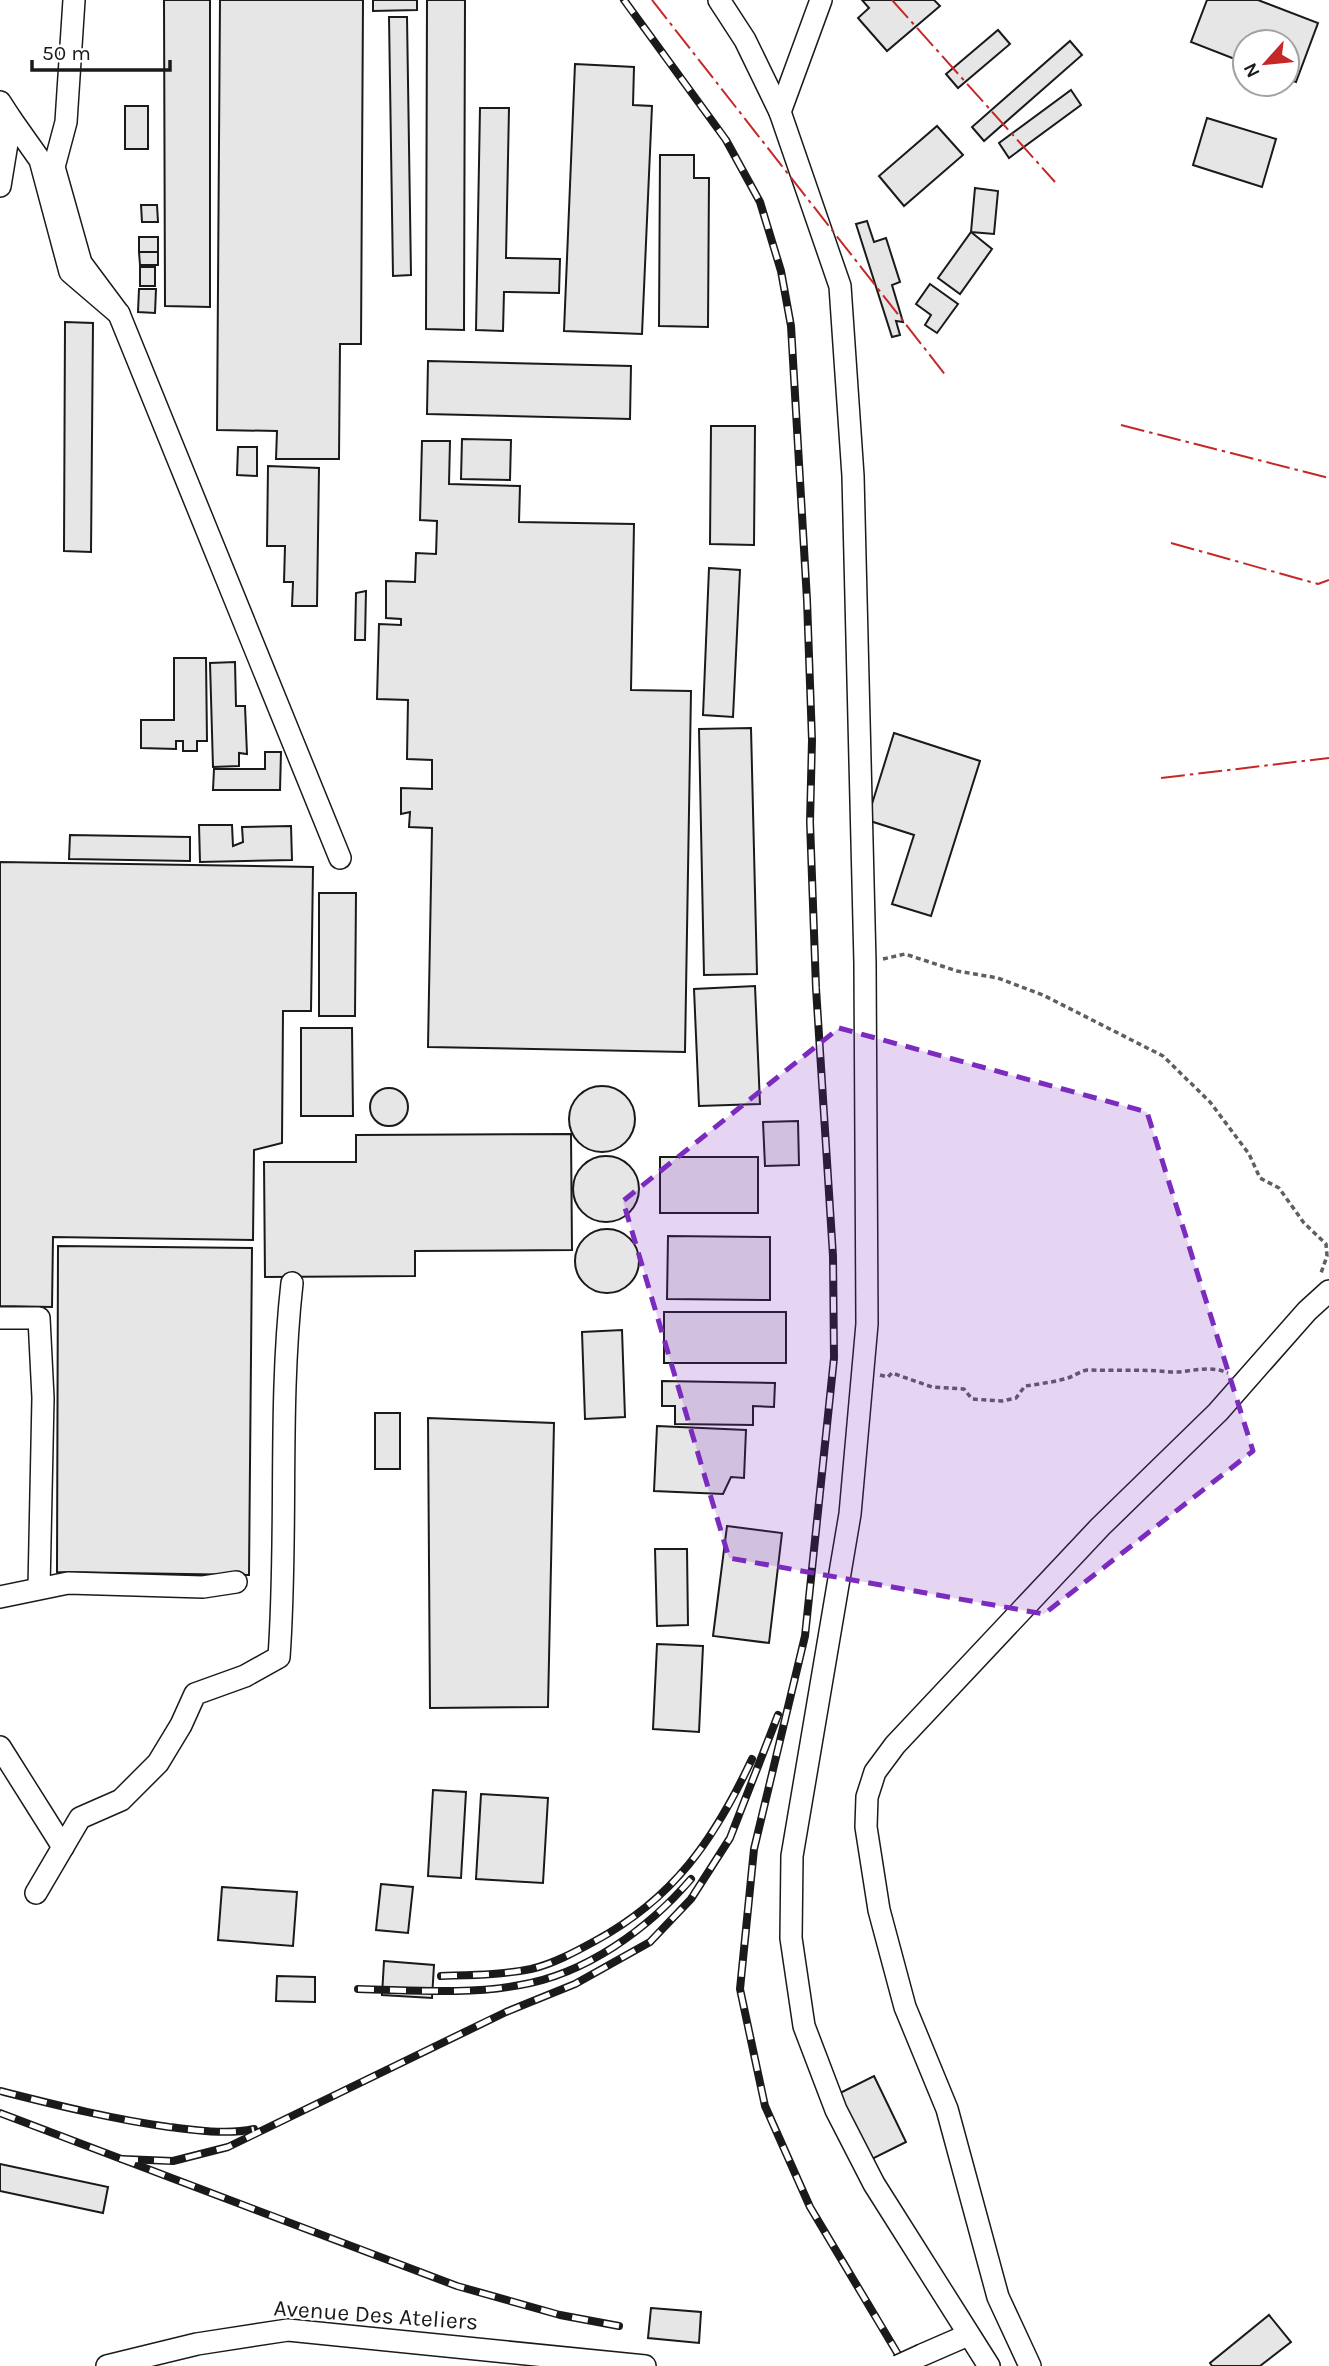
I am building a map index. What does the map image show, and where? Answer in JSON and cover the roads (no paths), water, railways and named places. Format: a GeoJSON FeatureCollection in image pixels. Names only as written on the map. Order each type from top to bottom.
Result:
{"type":"FeatureCollection","features":[{"type":"Feature","properties":{"kind":"street"},"geometry":{"type":"LineString","coordinates":[[74,0],[66,122],[54,167],[81,263],[119,314],[340,858]]}},
{"type":"Feature","properties":{"kind":"street"},"geometry":{"type":"LineString","coordinates":[[719,0],[745,40],[780,112],[840,286],[853,476],[865,963],[867,1324],[850,1514],[792,1856],[791,1938],[804,2026],[836,2110],[874,2184],[989,2366]]}},
{"type":"Feature","properties":{"kind":"street"},"geometry":{"type":"LineString","coordinates":[[780,112],[821,0]]}},
{"type":"Feature","properties":{"kind":"street"},"geometry":{"type":"LineString","coordinates":[[6,111],[40,160],[70,272],[119,314]]}},
{"type":"Feature","properties":{"kind":"street"},"geometry":{"type":"LineString","coordinates":[[0,186],[6,111]]}},
{"type":"Feature","properties":{"kind":"street"},"geometry":{"type":"LineString","coordinates":[[36,1893],[80,1818],[121,1800],[158,1763],[181,1725],[195,1694],[245,1676],[279,1657],[284,1561],[283,1383],[292,1283]]}},
{"type":"Feature","properties":{"kind":"street"},"geometry":{"type":"LineString","coordinates":[[1030,2366],[998,2297],[947,2109],[905,2007],[891,1963],[870,1860],[866,1827],[867,1797],[875,1772],[895,1745],[1100,1527],[1218,1412],[1325,1290]]}},
{"type":"Feature","properties":{"kind":"street"},"geometry":{"type":"LineString","coordinates":[[0,1318],[39,1318],[43,1398],[39,1588]]}},
{"type":"Feature","properties":{"kind":"street"},"geometry":{"type":"LineString","coordinates":[[0,1598],[68,1583],[204,1587],[236,1583]]}},
{"type":"Feature","properties":{"kind":"street"},"geometry":{"type":"LineString","coordinates":[[0,1747],[63,1847]]}},
{"type":"Feature","properties":{"kind":"street","name":"Avenue Des Ateliers"},"geometry":{"type":"LineString","coordinates":[[107,2366],[197,2344],[288,2330],[645,2366]]}},
{"type":"Feature","properties":{"kind":"street"},"geometry":{"type":"LineString","coordinates":[[898,2366],[968,2335]]}},
{"type":"Feature","properties":{"kind":"railway"},"geometry":{"type":"LineString","coordinates":[[624,0],[726,140],[760,202],[781,271],[791,326],[807,600],[812,740],[810,822],[816,988],[833,1256],[834,1358],[805,1636],[754,1849],[740,1989],[765,2106],[810,2207],[905,2366]]}},
{"type":"Feature","properties":{"kind":"railway"},"geometry":{"type":"LineString","coordinates":[[122,2159],[173,2161],[228,2147],[506,2012],[575,1984],[650,1942],[691,1899],[730,1838],[778,1715]]}},
{"type":"Feature","properties":{"kind":"railway"},"geometry":{"type":"LineString","coordinates":[[441,1976],[497,1974],[539,1967],[572,1953],[623,1924],[648,1906],[689,1864],[723,1816],[752,1759]]}},
{"type":"Feature","properties":{"kind":"railway"},"geometry":{"type":"LineString","coordinates":[[358,1989],[480,1990],[545,1979],[569,1971],[614,1947],[655,1915],[691,1879]]}},
{"type":"Feature","properties":{"kind":"railway"},"geometry":{"type":"LineString","coordinates":[[0,2091],[105,2116],[169,2127],[222,2132],[254,2129]]}},
{"type":"Feature","properties":{"kind":"railway"},"geometry":{"type":"LineString","coordinates":[[0,2113],[457,2286],[560,2315],[619,2326]]}}]}
